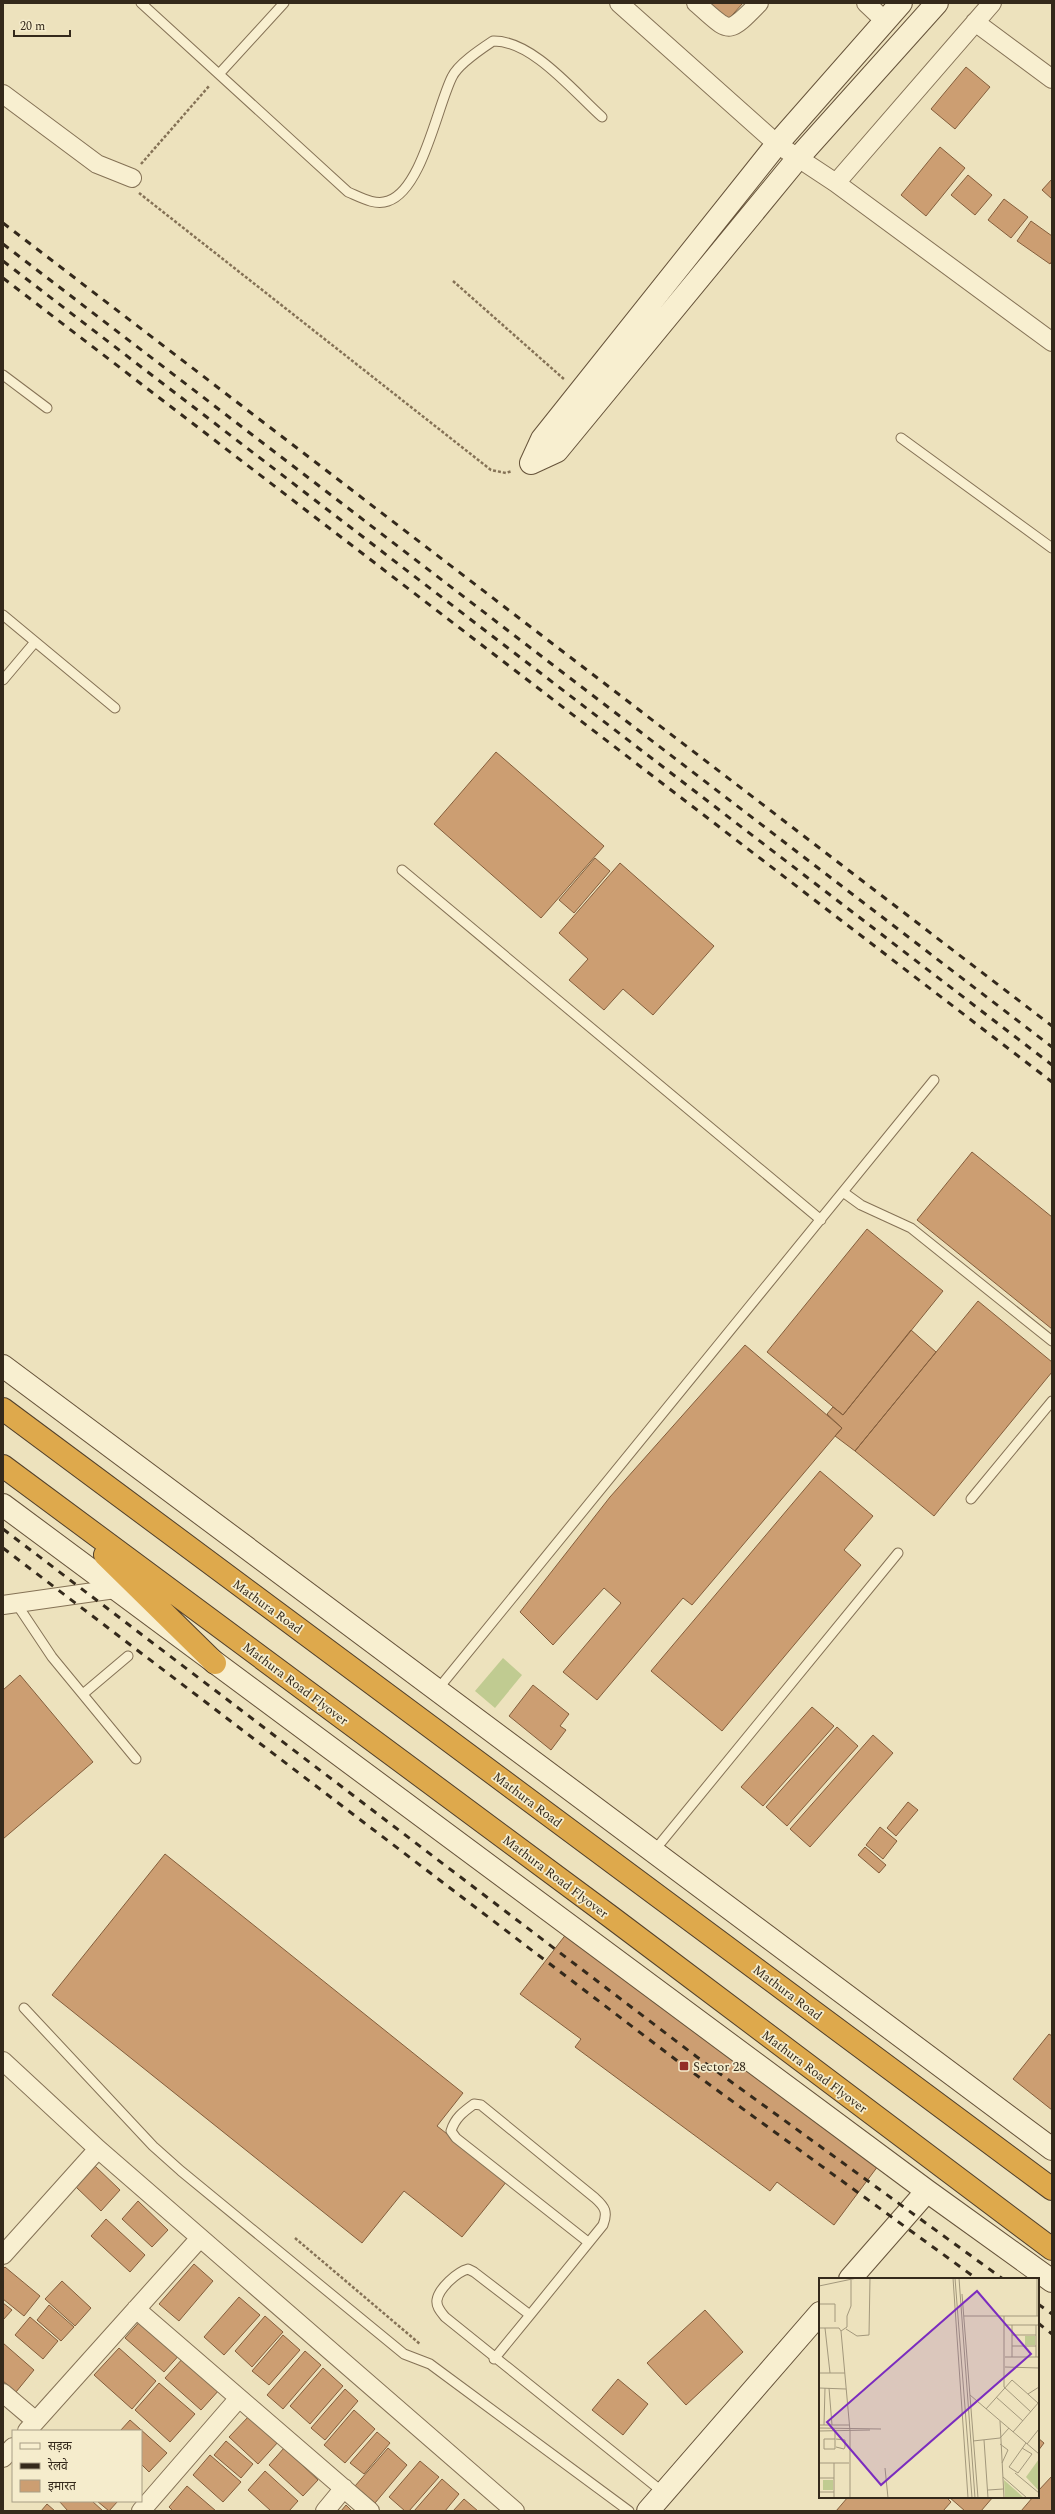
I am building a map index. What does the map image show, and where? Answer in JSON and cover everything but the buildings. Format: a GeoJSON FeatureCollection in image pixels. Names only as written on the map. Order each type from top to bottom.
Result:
{"type":"FeatureCollection","features":[{"type":"Feature","properties":{"kind":"highway","name":"Mathura Road"},"geometry":{"type":"LineString","coordinates":[[3,1409],[1052,2189]]}},
{"type":"Feature","properties":{"kind":"highway"},"geometry":{"type":"LineString","coordinates":[[3,1466],[58,1507],[215,1663]]}},
{"type":"Feature","properties":{"kind":"highway","name":"Mathura Road Flyover"},"geometry":{"type":"LineString","coordinates":[[58,1507],[611,1917],[1052,2249]]}},
{"type":"Feature","properties":{"kind":"main road"},"geometry":{"type":"LineString","coordinates":[[531,463],[557,451],[798,158],[937,3]]}},
{"type":"Feature","properties":{"kind":"main road"},"geometry":{"type":"LineString","coordinates":[[531,463],[542,440],[579,392],[777,144],[894,8]]}},
{"type":"Feature","properties":{"kind":"main road"},"geometry":{"type":"LineString","coordinates":[[3,1366],[438,1689],[1052,2149]]}},
{"type":"Feature","properties":{"kind":"main road"},"geometry":{"type":"LineString","coordinates":[[3,1505],[927,2191],[1052,2281]]}},
{"type":"Feature","properties":{"kind":"main road"},"geometry":{"type":"LineString","coordinates":[[851,2278],[927,2191]]}},
{"type":"Feature","properties":{"kind":"main road"},"geometry":{"type":"LineString","coordinates":[[648,2511],[819,2314]]}},
{"type":"Feature","properties":{"kind":"street"},"geometry":{"type":"LineString","coordinates":[[619,3],[777,144],[836,183],[1052,342]]}},
{"type":"Feature","properties":{"kind":"street"},"geometry":{"type":"LineString","coordinates":[[696,3],[722,25],[730,28],[737,26],[758,3]]}},
{"type":"Feature","properties":{"kind":"street"},"geometry":{"type":"LineString","coordinates":[[866,3],[894,8]]}},
{"type":"Feature","properties":{"kind":"street"},"geometry":{"type":"LineString","coordinates":[[836,183],[992,3]]}},
{"type":"Feature","properties":{"kind":"street"},"geometry":{"type":"LineString","coordinates":[[975,22],[1052,79]]}},
{"type":"Feature","properties":{"kind":"street"},"geometry":{"type":"LineString","coordinates":[[3,94],[97,164],[132,178]]}},
{"type":"Feature","properties":{"kind":"street"},"geometry":{"type":"LineString","coordinates":[[10,1604],[115,1589]]}},
{"type":"Feature","properties":{"kind":"street"},"geometry":{"type":"LineString","coordinates":[[3,2061],[98,2149],[508,2509]]}},
{"type":"Feature","properties":{"kind":"street"},"geometry":{"type":"LineString","coordinates":[[3,2255],[98,2149]]}},
{"type":"Feature","properties":{"kind":"street"},"geometry":{"type":"LineString","coordinates":[[3,2393],[32,2426],[200,2238]]}},
{"type":"Feature","properties":{"kind":"street"},"geometry":{"type":"LineString","coordinates":[[136,2309],[370,2511]]}},
{"type":"Feature","properties":{"kind":"street"},"geometry":{"type":"LineString","coordinates":[[141,2511],[238,2398]]}},
{"type":"Feature","properties":{"kind":"street"},"geometry":{"type":"LineString","coordinates":[[3,2458],[12,2448]]}},
{"type":"Feature","properties":{"kind":"street"},"geometry":{"type":"LineString","coordinates":[[325,2511],[344,2488]]}},
{"type":"Feature","properties":{"kind":"lane"},"geometry":{"type":"LineString","coordinates":[[141,3],[220,73],[348,192],[379,203],[388,202],[404,190],[427,148],[452,75],[493,41],[506,40],[534,55],[602,117]]}},
{"type":"Feature","properties":{"kind":"lane"},"geometry":{"type":"LineString","coordinates":[[220,73],[284,3]]}},
{"type":"Feature","properties":{"kind":"lane"},"geometry":{"type":"LineString","coordinates":[[3,375],[47,408]]}},
{"type":"Feature","properties":{"kind":"lane"},"geometry":{"type":"LineString","coordinates":[[900,438],[1052,548]]}},
{"type":"Feature","properties":{"kind":"lane"},"geometry":{"type":"LineString","coordinates":[[3,615],[115,708]]}},
{"type":"Feature","properties":{"kind":"lane"},"geometry":{"type":"LineString","coordinates":[[3,680],[35,642]]}},
{"type":"Feature","properties":{"kind":"lane"},"geometry":{"type":"LineString","coordinates":[[402,870],[821,1220]]}},
{"type":"Feature","properties":{"kind":"lane"},"geometry":{"type":"LineString","coordinates":[[438,1689],[934,1080]]}},
{"type":"Feature","properties":{"kind":"lane"},"geometry":{"type":"LineString","coordinates":[[843,1192],[861,1205],[910,1228],[1052,1341]]}},
{"type":"Feature","properties":{"kind":"lane"},"geometry":{"type":"LineString","coordinates":[[971,1499],[1052,1401]]}},
{"type":"Feature","properties":{"kind":"lane"},"geometry":{"type":"LineString","coordinates":[[654,1851],[898,1553]]}},
{"type":"Feature","properties":{"kind":"lane"},"geometry":{"type":"LineString","coordinates":[[10,1604],[136,1758]]}},
{"type":"Feature","properties":{"kind":"lane"},"geometry":{"type":"LineString","coordinates":[[83,1694],[128,1656]]}},
{"type":"Feature","properties":{"kind":"lane"},"geometry":{"type":"LineString","coordinates":[[24,2008],[153,2146],[181,2172],[404,2354],[430,2364],[629,2511]]}},
{"type":"Feature","properties":{"kind":"lane"},"geometry":{"type":"LineString","coordinates":[[494,2359],[603,2225],[607,2216],[602,2204],[481,2105],[474,2104],[462,2112],[454,2122],[451,2131],[456,2138],[588,2242]]}},
{"type":"Feature","properties":{"kind":"lane"},"geometry":{"type":"LineString","coordinates":[[530,2315],[468,2269],[459,2271],[441,2292],[437,2300],[439,2310],[494,2359],[664,2493]]}},
{"type":"Feature","properties":{"kind":"path"},"geometry":{"type":"LineString","coordinates":[[220,73],[148,154],[132,178],[140,196],[491,470],[506,474],[531,463]]}},
{"type":"Feature","properties":{"kind":"path"},"geometry":{"type":"LineString","coordinates":[[453,281],[579,392]]}},
{"type":"Feature","properties":{"kind":"path"},"geometry":{"type":"LineString","coordinates":[[296,2238],[418,2341],[425,2349],[430,2364]]}},
{"type":"Feature","properties":{"kind":"green space"},"geometry":{"type":"Polygon","coordinates":[[[503,1658],[522,1675],[495,1708],[475,1691],[503,1658]]]}},
{"type":"Feature","properties":{"kind":"railway"},"geometry":{"type":"LineString","coordinates":[[3,223],[1052,1026]]}},
{"type":"Feature","properties":{"kind":"railway"},"geometry":{"type":"LineString","coordinates":[[3,244],[1052,1047]]}},
{"type":"Feature","properties":{"kind":"railway"},"geometry":{"type":"LineString","coordinates":[[3,261],[1052,1065]]}},
{"type":"Feature","properties":{"kind":"railway"},"geometry":{"type":"LineString","coordinates":[[3,278],[1052,1082]]}},
{"type":"Feature","properties":{"kind":"railway"},"geometry":{"type":"LineString","coordinates":[[3,1529],[697,2057],[1002,2278]]}},
{"type":"Feature","properties":{"kind":"railway"},"geometry":{"type":"LineString","coordinates":[[3,1548],[688,2069],[976,2278]]}},
{"type":"Feature","properties":{"kind":"railway"},"geometry":{"type":"LineString","coordinates":[[1039,2305],[1052,2314]]}},
{"type":"Feature","properties":{"kind":"railway"},"geometry":{"type":"LineString","coordinates":[[1039,2324],[1052,2334]]}},
{"type":"Feature","properties":{"kind":"place","name":"Sector 28"},"geometry":{"type":"Point","coordinates":[684,2066]}}]}
